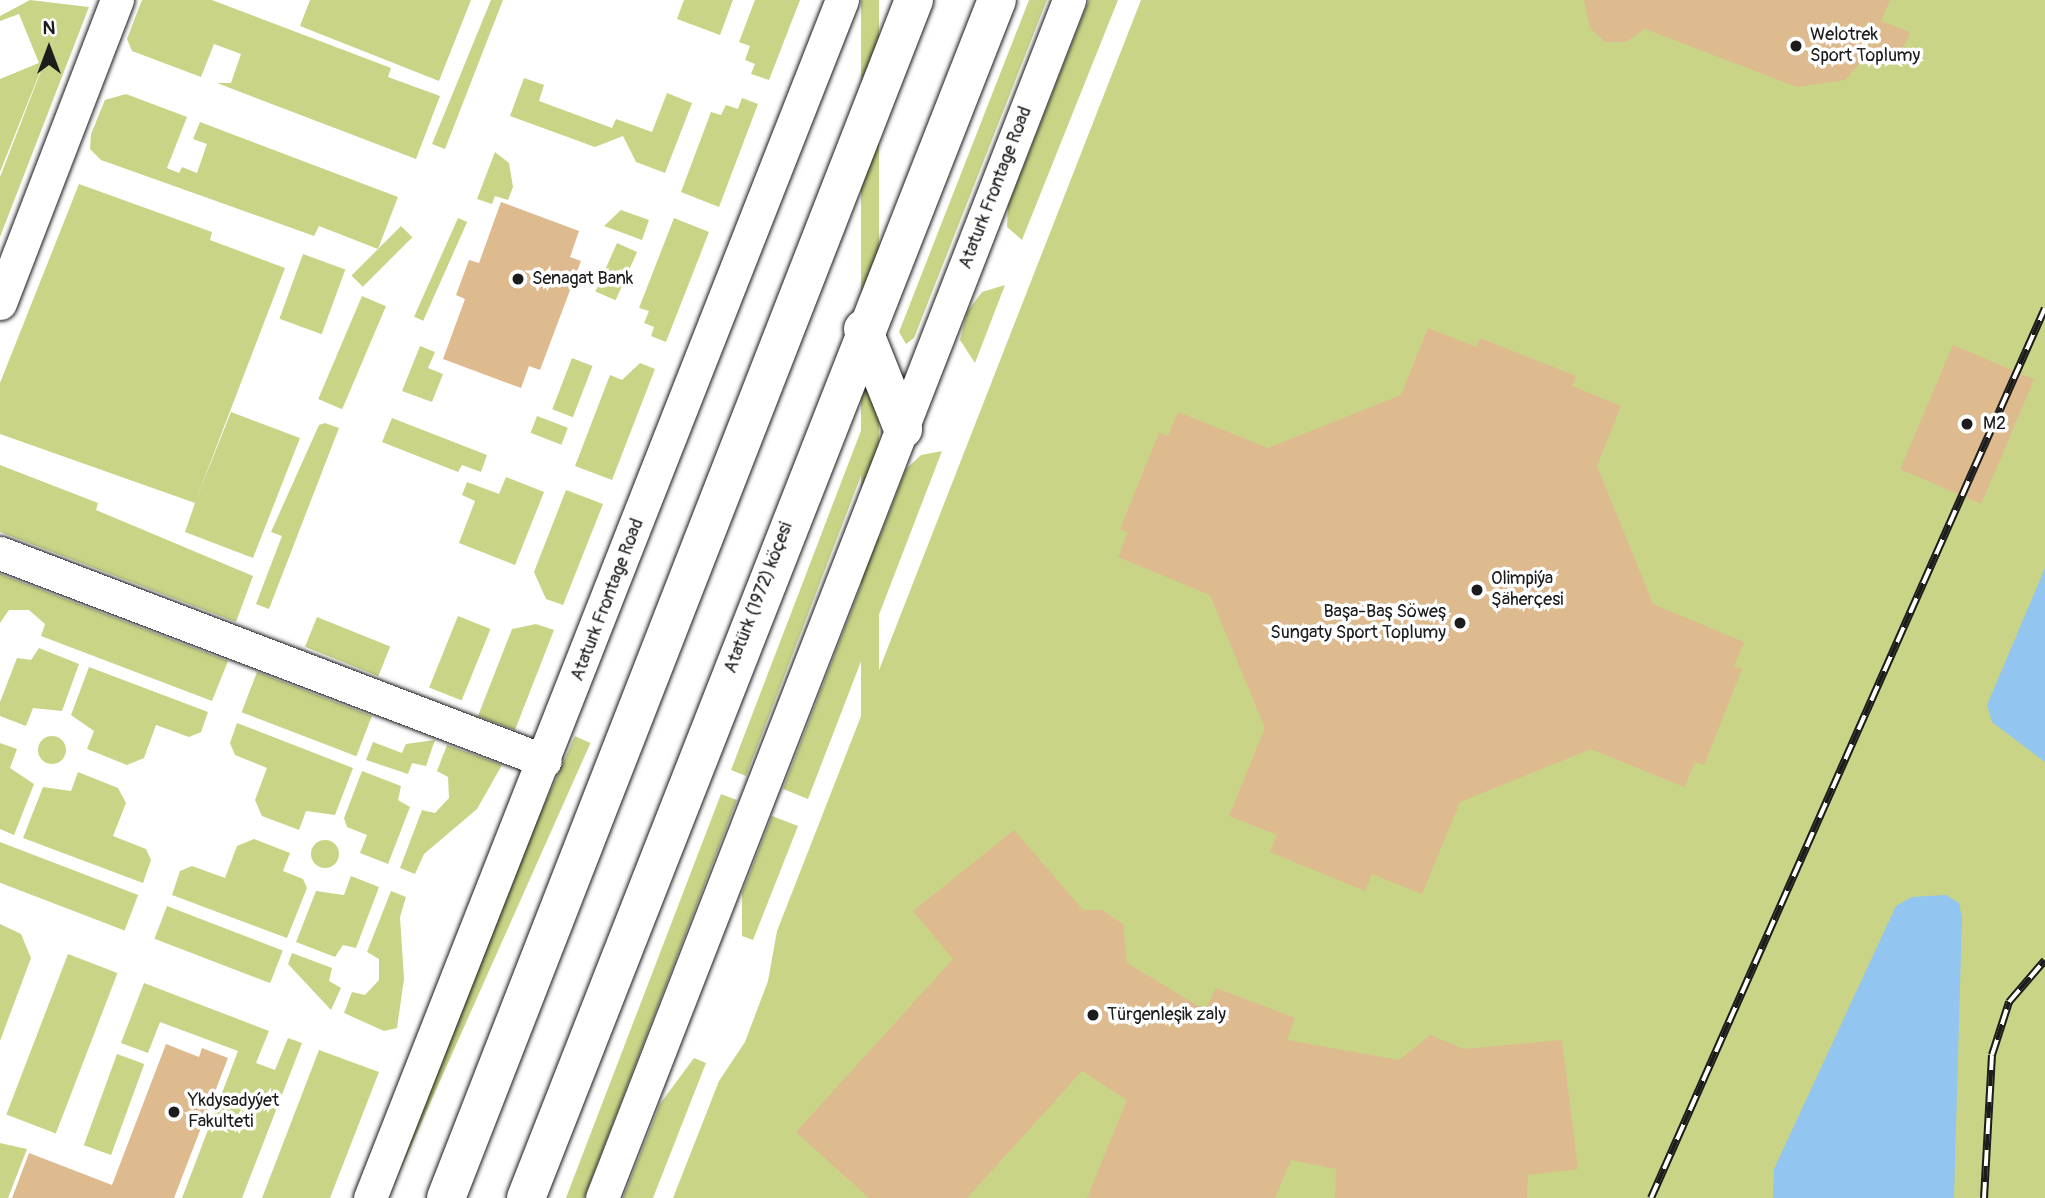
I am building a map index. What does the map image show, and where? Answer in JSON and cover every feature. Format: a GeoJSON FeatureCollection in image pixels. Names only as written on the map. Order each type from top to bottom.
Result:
{"type":"FeatureCollection","features":[{"type":"Feature","properties":{"kind":"main road"},"geometry":{"type":"LineString","coordinates":[[446,1198],[914,0]]}},
{"type":"Feature","properties":{"kind":"main road","name":"Atatürk (1972) köçesi"},"geometry":{"type":"LineString","coordinates":[[526,1198],[863,329],[996,0]]}},
{"type":"Feature","properties":{"kind":"main road"},"geometry":{"type":"LineString","coordinates":[[863,329],[903,429]]}},
{"type":"Feature","properties":{"kind":"street"},"geometry":{"type":"LineString","coordinates":[[0,303],[117,0]]}},
{"type":"Feature","properties":{"kind":"street","name":"Ataturk Frontage Road"},"geometry":{"type":"LineString","coordinates":[[370,1198],[545,761],[842,0]]}},
{"type":"Feature","properties":{"kind":"street","name":"Ataturk Frontage Road"},"geometry":{"type":"LineString","coordinates":[[603,1198],[1069,0]]}},
{"type":"Feature","properties":{"kind":"street"},"geometry":{"type":"LineString","coordinates":[[0,552],[545,761]]}},
{"type":"Feature","properties":{"kind":"green space"},"geometry":{"type":"Polygon","coordinates":[[[30,0],[89,7],[0,237],[0,177],[56,32],[0,172],[0,79],[39,63],[19,14],[0,21],[0,16],[30,0]]]}},
{"type":"Feature","properties":{"kind":"green space"},"geometry":{"type":"Polygon","coordinates":[[[142,0],[212,0],[391,68],[388,77],[440,96],[416,159],[217,83],[231,83],[241,54],[214,44],[201,77],[132,51],[127,39],[142,0]]]}},
{"type":"Feature","properties":{"kind":"green space"},"geometry":{"type":"Polygon","coordinates":[[[310,0],[471,0],[439,81],[300,26],[310,0]]]}},
{"type":"Feature","properties":{"kind":"green space"},"geometry":{"type":"Polygon","coordinates":[[[491,0],[503,0],[445,149],[432,144],[491,0]]]}},
{"type":"Feature","properties":{"kind":"green space"},"geometry":{"type":"Polygon","coordinates":[[[684,0],[733,0],[720,35],[677,19],[684,0]]]}},
{"type":"Feature","properties":{"kind":"green space"},"geometry":{"type":"Polygon","coordinates":[[[755,0],[800,0],[769,80],[751,74],[755,64],[745,60],[750,46],[739,42],[755,0]]]}},
{"type":"Feature","properties":{"kind":"green space"},"geometry":{"type":"Polygon","coordinates":[[[861,0],[879,0],[879,763],[861,763],[861,0]]]}},
{"type":"Feature","properties":{"kind":"green space"},"geometry":{"type":"Polygon","coordinates":[[[1029,0],[1047,0],[914,338],[906,344],[899,332],[1029,0]]]}},
{"type":"Feature","properties":{"kind":"green space"},"geometry":{"type":"Polygon","coordinates":[[[1089,0],[1118,0],[1022,240],[1007,227],[1008,206],[1089,0]]]}},
{"type":"Feature","properties":{"kind":"green space","name":"Olimpiýa Şäherçesi"},"geometry":{"type":"Polygon","coordinates":[[[1141,0],[2045,0],[2045,1198],[673,1198],[719,1081],[745,1042],[768,981],[777,931],[1141,0]]]}},
{"type":"Feature","properties":{"kind":"green space"},"geometry":{"type":"Polygon","coordinates":[[[524,78],[544,85],[539,101],[612,128],[616,119],[652,132],[667,93],[692,103],[665,173],[636,162],[623,136],[595,147],[510,116],[524,78]]]}},
{"type":"Feature","properties":{"kind":"green space"},"geometry":{"type":"Polygon","coordinates":[[[126,94],[187,117],[167,168],[179,173],[182,167],[197,173],[207,144],[193,139],[200,122],[398,197],[378,249],[319,226],[314,236],[101,160],[90,149],[91,134],[105,100],[126,94]]]}},
{"type":"Feature","properties":{"kind":"green space"},"geometry":{"type":"Polygon","coordinates":[[[742,98],[758,104],[719,207],[681,192],[711,112],[721,115],[726,105],[738,109],[742,98]]]}},
{"type":"Feature","properties":{"kind":"green space"},"geometry":{"type":"Polygon","coordinates":[[[495,152],[509,163],[513,187],[508,200],[495,196],[492,204],[477,199],[495,152]]]}},
{"type":"Feature","properties":{"kind":"green space"},"geometry":{"type":"Polygon","coordinates":[[[79,184],[212,232],[210,240],[285,268],[196,500],[231,412],[300,438],[253,558],[185,532],[195,503],[0,434],[0,383],[79,184]]]}},
{"type":"Feature","properties":{"kind":"green space"},"geometry":{"type":"Polygon","coordinates":[[[621,210],[649,220],[642,240],[604,226],[621,210]]]}},
{"type":"Feature","properties":{"kind":"green space"},"geometry":{"type":"Polygon","coordinates":[[[458,218],[467,222],[423,321],[414,317],[458,218]]]}},
{"type":"Feature","properties":{"kind":"green space"},"geometry":{"type":"Polygon","coordinates":[[[674,218],[709,232],[666,342],[651,336],[654,327],[644,323],[649,311],[639,308],[674,218]]]}},
{"type":"Feature","properties":{"kind":"green space"},"geometry":{"type":"Polygon","coordinates":[[[401,226],[412,237],[363,287],[352,275],[401,226]]]}},
{"type":"Feature","properties":{"kind":"green space"},"geometry":{"type":"Polygon","coordinates":[[[617,243],[637,252],[616,300],[595,291],[617,243]]]}},
{"type":"Feature","properties":{"kind":"green space"},"geometry":{"type":"Polygon","coordinates":[[[303,254],[345,269],[322,334],[279,319],[303,254]]]}},
{"type":"Feature","properties":{"kind":"green space"},"geometry":{"type":"Polygon","coordinates":[[[1005,285],[975,363],[960,340],[967,312],[982,292],[1005,285]]]}},
{"type":"Feature","properties":{"kind":"green space"},"geometry":{"type":"Polygon","coordinates":[[[362,296],[386,306],[342,409],[318,399],[362,296]]]}},
{"type":"Feature","properties":{"kind":"green space"},"geometry":{"type":"Polygon","coordinates":[[[420,346],[435,352],[428,368],[443,374],[432,402],[402,391],[420,346]]]}},
{"type":"Feature","properties":{"kind":"green space"},"geometry":{"type":"Polygon","coordinates":[[[572,358],[593,366],[573,417],[552,409],[572,358]]]}},
{"type":"Feature","properties":{"kind":"green space"},"geometry":{"type":"Polygon","coordinates":[[[640,363],[655,369],[612,480],[575,466],[610,375],[622,380],[640,363]]]}},
{"type":"Feature","properties":{"kind":"green space"},"geometry":{"type":"Polygon","coordinates":[[[537,416],[568,428],[561,445],[531,433],[537,416]]]}},
{"type":"Feature","properties":{"kind":"green space"},"geometry":{"type":"Polygon","coordinates":[[[392,418],[487,455],[481,472],[462,465],[458,472],[382,442],[392,418]]]}},
{"type":"Feature","properties":{"kind":"green space"},"geometry":{"type":"Polygon","coordinates":[[[325,423],[339,428],[269,609],[256,604],[282,536],[271,532],[319,425],[325,423]]]}},
{"type":"Feature","properties":{"kind":"green space"},"geometry":{"type":"Polygon","coordinates":[[[872,426],[877,434],[746,776],[731,770],[862,428],[872,426]]]}},
{"type":"Feature","properties":{"kind":"green space"},"geometry":{"type":"Polygon","coordinates":[[[942,451],[808,799],[783,789],[906,469],[921,455],[942,451]]]}},
{"type":"Feature","properties":{"kind":"green space"},"geometry":{"type":"Polygon","coordinates":[[[0,465],[98,503],[96,510],[253,576],[236,622],[0,532],[0,465]]]}},
{"type":"Feature","properties":{"kind":"green space"},"geometry":{"type":"Polygon","coordinates":[[[506,477],[544,492],[515,565],[459,543],[475,501],[462,495],[467,482],[499,494],[506,477]]]}},
{"type":"Feature","properties":{"kind":"green space"},"geometry":{"type":"Polygon","coordinates":[[[566,490],[603,504],[563,605],[546,599],[534,572],[566,490]]]}},
{"type":"Feature","properties":{"kind":"green space"},"geometry":{"type":"Polygon","coordinates":[[[0,574],[228,661],[212,701],[41,636],[45,624],[29,610],[9,610],[0,623],[0,574]]]}},
{"type":"Feature","properties":{"kind":"green space"},"geometry":{"type":"Polygon","coordinates":[[[458,616],[490,629],[462,701],[429,687],[458,616]]]}},
{"type":"Feature","properties":{"kind":"green space"},"geometry":{"type":"Polygon","coordinates":[[[317,617],[390,647],[378,676],[305,647],[317,617]]]}},
{"type":"Feature","properties":{"kind":"green space"},"geometry":{"type":"Polygon","coordinates":[[[536,624],[554,630],[515,730],[478,716],[512,629],[536,624]]]}},
{"type":"Feature","properties":{"kind":"green space"},"geometry":{"type":"Polygon","coordinates":[[[39,648],[79,664],[62,711],[33,708],[26,726],[0,716],[0,702],[17,658],[31,660],[39,648]]]}},
{"type":"Feature","properties":{"kind":"green space"},"geometry":{"type":"Polygon","coordinates":[[[89,667],[208,712],[201,732],[189,737],[156,725],[144,758],[127,765],[87,749],[94,731],[71,715],[89,667]]]}},
{"type":"Feature","properties":{"kind":"green space"},"geometry":{"type":"Polygon","coordinates":[[[257,672],[372,716],[356,756],[242,712],[257,672]]]}},
{"type":"Feature","properties":{"kind":"green space"},"geometry":{"type":"Polygon","coordinates":[[[237,723],[353,768],[335,815],[306,811],[299,830],[262,816],[255,800],[267,768],[235,755],[230,743],[237,723]]]}},
{"type":"Feature","properties":{"kind":"green space"},"geometry":{"type":"Polygon","coordinates":[[[52,736],[62,740],[66,750],[62,760],[52,764],[42,760],[38,750],[42,740],[52,736]]]}},
{"type":"Feature","properties":{"kind":"green space"},"geometry":{"type":"Polygon","coordinates":[[[575,736],[591,743],[388,1197],[373,1190],[575,736]]]}},
{"type":"Feature","properties":{"kind":"green space"},"geometry":{"type":"Polygon","coordinates":[[[435,740],[426,766],[412,763],[408,774],[366,760],[373,742],[402,753],[406,744],[435,740]]]}},
{"type":"Feature","properties":{"kind":"green space"},"geometry":{"type":"Polygon","coordinates":[[[0,743],[17,749],[10,768],[34,784],[14,835],[0,829],[0,743]]]}},
{"type":"Feature","properties":{"kind":"green space"},"geometry":{"type":"Polygon","coordinates":[[[447,745],[502,765],[477,809],[424,854],[415,874],[400,868],[422,810],[435,813],[449,798],[448,777],[437,771],[447,745]]]}},
{"type":"Feature","properties":{"kind":"green space"},"geometry":{"type":"Polygon","coordinates":[[[362,771],[401,786],[398,800],[410,807],[388,864],[360,853],[367,835],[347,827],[344,818],[362,771]]]}},
{"type":"Feature","properties":{"kind":"green space"},"geometry":{"type":"Polygon","coordinates":[[[78,772],[118,788],[126,803],[113,836],[146,849],[151,860],[143,883],[23,838],[43,787],[71,791],[78,772]]]}},
{"type":"Feature","properties":{"kind":"green space"},"geometry":{"type":"Polygon","coordinates":[[[721,794],[737,800],[584,1198],[566,1198],[721,794]]]}},
{"type":"Feature","properties":{"kind":"green space"},"geometry":{"type":"Polygon","coordinates":[[[772,816],[798,826],[753,940],[742,936],[742,893],[772,816]]]}},
{"type":"Feature","properties":{"kind":"green space"},"geometry":{"type":"Polygon","coordinates":[[[254,839],[290,853],[283,871],[303,879],[307,888],[287,938],[172,895],[180,871],[192,866],[225,878],[237,846],[254,839]]]}},
{"type":"Feature","properties":{"kind":"green space"},"geometry":{"type":"Polygon","coordinates":[[[325,840],[335,844],[339,854],[335,864],[325,868],[315,864],[311,854],[315,844],[325,840]]]}},
{"type":"Feature","properties":{"kind":"green space"},"geometry":{"type":"Polygon","coordinates":[[[0,842],[138,895],[125,931],[0,883],[0,842]]]}},
{"type":"Feature","properties":{"kind":"green space"},"geometry":{"type":"Polygon","coordinates":[[[351,876],[379,887],[356,948],[343,945],[335,957],[296,942],[316,891],[344,895],[351,876]]]}},
{"type":"Feature","properties":{"kind":"green space"},"geometry":{"type":"Polygon","coordinates":[[[391,891],[406,897],[400,917],[404,979],[397,1028],[384,1031],[344,1013],[352,992],[365,995],[379,980],[379,959],[367,952],[391,891]]]}},
{"type":"Feature","properties":{"kind":"green space"},"geometry":{"type":"Polygon","coordinates":[[[167,906],[283,950],[270,983],[154,939],[167,906]]]}},
{"type":"Feature","properties":{"kind":"green space"},"geometry":{"type":"Polygon","coordinates":[[[0,924],[21,934],[31,958],[0,1041],[0,924]]]}},
{"type":"Feature","properties":{"kind":"green space"},"geometry":{"type":"Polygon","coordinates":[[[292,953],[332,968],[329,981],[341,988],[331,1010],[288,964],[292,953]]]}},
{"type":"Feature","properties":{"kind":"green space"},"geometry":{"type":"Polygon","coordinates":[[[68,954],[117,973],[56,1134],[6,1115],[68,954]]]}},
{"type":"Feature","properties":{"kind":"green space"},"geometry":{"type":"Polygon","coordinates":[[[144,983],[269,1031],[256,1063],[275,1070],[288,1038],[302,1043],[242,1198],[182,1198],[238,1051],[160,1022],[148,1053],[121,1043],[144,983]]]}},
{"type":"Feature","properties":{"kind":"green space"},"geometry":{"type":"Polygon","coordinates":[[[319,1050],[379,1072],[330,1198],[262,1198],[319,1050]]]}},
{"type":"Feature","properties":{"kind":"green space"},"geometry":{"type":"Polygon","coordinates":[[[117,1054],[144,1064],[111,1155],[84,1145],[117,1054]]]}},
{"type":"Feature","properties":{"kind":"green space"},"geometry":{"type":"Polygon","coordinates":[[[694,1058],[706,1063],[653,1198],[623,1198],[660,1104],[694,1058]]]}},
{"type":"Feature","properties":{"kind":"green space"},"geometry":{"type":"Polygon","coordinates":[[[0,1143],[27,1149],[8,1198],[0,1198],[0,1143]]]}},
{"type":"Feature","properties":{"kind":"water"},"geometry":{"type":"Polygon","coordinates":[[[2045,568],[2045,762],[1992,722],[1987,705],[2045,568]]]}},
{"type":"Feature","properties":{"kind":"water"},"geometry":{"type":"Polygon","coordinates":[[[1946,895],[1959,903],[1962,918],[1954,1198],[1773,1198],[1774,1169],[1896,906],[1912,897],[1946,895]]]}},
{"type":"Feature","properties":{"kind":"building","name":"Welotrek Sport Toplumy"},"geometry":{"type":"Polygon","coordinates":[[[1584,0],[1890,0],[1881,21],[1910,32],[1899,59],[1872,49],[1845,80],[1797,87],[1645,29],[1626,42],[1605,42],[1590,28],[1584,0]]]}},
{"type":"Feature","properties":{"kind":"building","name":"Senagat Bank"},"geometry":{"type":"Polygon","coordinates":[[[501,202],[579,231],[570,257],[581,261],[540,370],[529,366],[521,388],[443,359],[465,299],[456,295],[469,260],[479,263],[501,202]]]}},
{"type":"Feature","properties":{"kind":"building","name":"Başa-Baş Söweş Sungaty Sport Toplumy"},"geometry":{"type":"Polygon","coordinates":[[[1428,328],[1476,347],[1480,338],[1576,376],[1572,386],[1621,406],[1597,466],[1653,604],[1744,642],[1734,666],[1742,669],[1704,765],[1695,762],[1684,787],[1591,749],[1460,802],[1422,894],[1372,874],[1365,891],[1270,852],[1277,835],[1229,816],[1265,728],[1210,595],[1118,557],[1128,532],[1120,529],[1159,433],[1168,436],[1178,412],[1268,448],[1401,395],[1428,328]]]}},
{"type":"Feature","properties":{"kind":"building","name":"M2"},"geometry":{"type":"Polygon","coordinates":[[[1953,345],[2034,379],[1981,504],[1900,469],[1953,345]]]}},
{"type":"Feature","properties":{"kind":"building","name":"Türgenleşik zaly"},"geometry":{"type":"Polygon","coordinates":[[[1014,830],[1083,910],[1102,910],[1123,924],[1127,963],[1205,1010],[1216,988],[1295,1018],[1287,1040],[1399,1060],[1430,1035],[1464,1049],[1562,1040],[1578,1169],[1528,1175],[1527,1198],[1335,1198],[1336,1169],[1291,1160],[1275,1198],[1087,1198],[1127,1100],[1082,1071],[967,1198],[869,1198],[796,1132],[953,959],[913,911],[1014,830]]]}},
{"type":"Feature","properties":{"kind":"building","name":"Ykdysadyýet Fakulteti"},"geometry":{"type":"Polygon","coordinates":[[[166,1044],[199,1057],[202,1048],[228,1058],[174,1198],[12,1198],[29,1153],[112,1185],[166,1044]]]}},
{"type":"Feature","properties":{"kind":"railway"},"geometry":{"type":"LineString","coordinates":[[1651,1198],[2045,308]]}},
{"type":"Feature","properties":{"kind":"railway"},"geometry":{"type":"LineString","coordinates":[[1984,1198],[1992,1055],[2009,1002],[2045,960]]}},
{"type":"Feature","properties":{"kind":"place","name":"Welotrek Sport Toplumy"},"geometry":{"type":"Point","coordinates":[1796,46]}},
{"type":"Feature","properties":{"kind":"place","name":"Senagat Bank"},"geometry":{"type":"Point","coordinates":[518,279]}},
{"type":"Feature","properties":{"kind":"place","name":"M2"},"geometry":{"type":"Point","coordinates":[1967,424]}},
{"type":"Feature","properties":{"kind":"place","name":"Olimpiýa Şäherçesi"},"geometry":{"type":"Point","coordinates":[1477,590]}},
{"type":"Feature","properties":{"kind":"place","name":"Başa-Baş Söweş Sungaty Sport Toplumy"},"geometry":{"type":"Point","coordinates":[1460,623]}},
{"type":"Feature","properties":{"kind":"place","name":"Türgenleşik zaly"},"geometry":{"type":"Point","coordinates":[1093,1015]}},
{"type":"Feature","properties":{"kind":"place","name":"Ykdysadyýet Fakulteti"},"geometry":{"type":"Point","coordinates":[174,1112]}}]}
